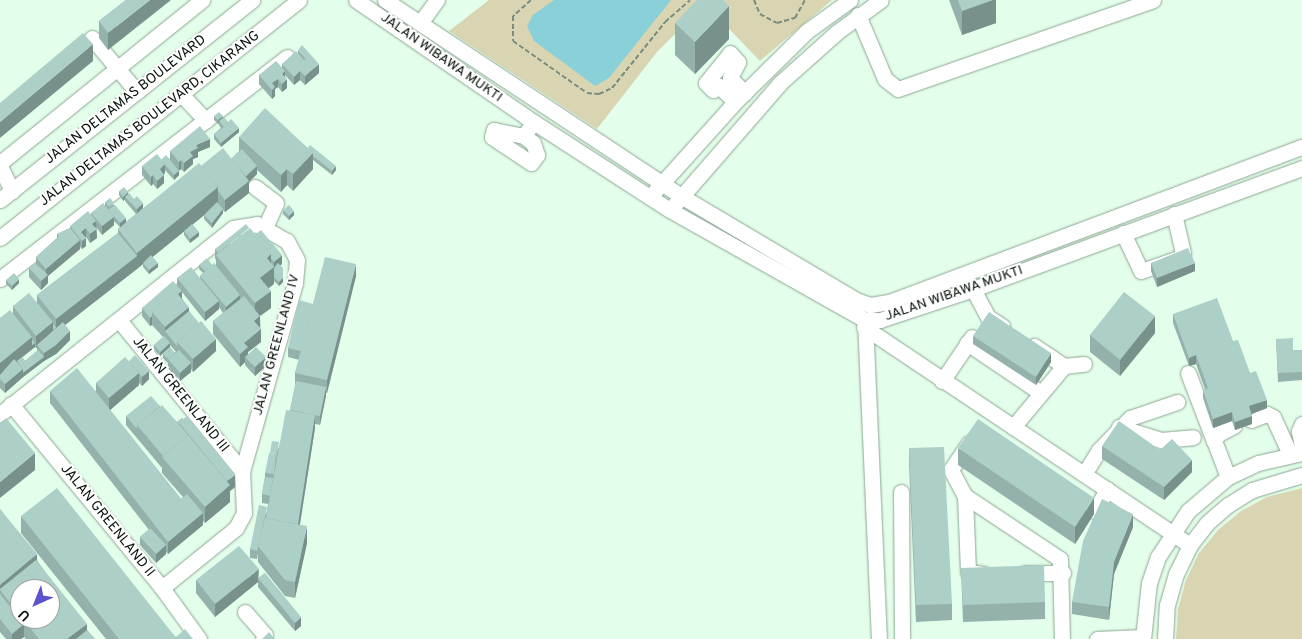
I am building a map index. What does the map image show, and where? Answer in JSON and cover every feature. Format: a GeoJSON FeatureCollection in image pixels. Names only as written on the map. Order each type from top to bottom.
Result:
{"type":"FeatureCollection","features":[{"type":"Feature","properties":{"kind":"street"},"geometry":{"type":"LineString","coordinates":[[12,190],[0,164],[117,67],[202,0]]}},
{"type":"Feature","properties":{"kind":"street","name":"JALAN DELTAMAS BOULEVARD"},"geometry":{"type":"LineString","coordinates":[[0,200],[252,0]]}},
{"type":"Feature","properties":{"kind":"street","name":"JALAN DELTAMAS BOULEVARD, CIKARANG"},"geometry":{"type":"LineString","coordinates":[[0,238],[299,0]]}},
{"type":"Feature","properties":{"kind":"street","name":"JALAN WIBAWA MUKTI"},"geometry":{"type":"LineString","coordinates":[[356,0],[529,119],[670,210],[865,324],[974,289],[1174,214],[1300,174]]}},
{"type":"Feature","properties":{"kind":"street","name":"JALAN WIBAWA MUKTI"},"geometry":{"type":"LineString","coordinates":[[385,0],[662,184],[866,304],[889,302],[1302,147]]}},
{"type":"Feature","properties":{"kind":"street"},"geometry":{"type":"LineString","coordinates":[[420,23],[436,0]]}},
{"type":"Feature","properties":{"kind":"street"},"geometry":{"type":"LineString","coordinates":[[650,197],[740,97],[807,32],[850,0]]}},
{"type":"Feature","properties":{"kind":"street"},"geometry":{"type":"LineString","coordinates":[[670,210],[780,83],[858,15],[881,0]]}},
{"type":"Feature","properties":{"kind":"street"},"geometry":{"type":"LineString","coordinates":[[858,15],[885,79],[898,89],[1154,0]]}},
{"type":"Feature","properties":{"kind":"street"},"geometry":{"type":"LineString","coordinates":[[92,38],[137,92]]}},
{"type":"Feature","properties":{"kind":"street"},"geometry":{"type":"LineString","coordinates":[[0,279],[206,121],[287,56]]}},
{"type":"Feature","properties":{"kind":"street"},"geometry":{"type":"LineString","coordinates":[[182,95],[206,121]]}},
{"type":"Feature","properties":{"kind":"street"},"geometry":{"type":"LineString","coordinates":[[524,136],[537,100]]}},
{"type":"Feature","properties":{"kind":"street"},"geometry":{"type":"LineString","coordinates":[[255,187],[276,203],[265,228]]}},
{"type":"Feature","properties":{"kind":"street"},"geometry":{"type":"LineString","coordinates":[[1123,234],[1141,271],[1179,258],[1183,253],[1174,214]]}},
{"type":"Feature","properties":{"kind":"street","name":"JALAN GREENLAND IV"},"geometry":{"type":"LineString","coordinates":[[6,409],[231,230],[246,224],[265,228],[287,241],[298,263],[295,283],[242,470],[244,513],[236,528],[162,588]]}},
{"type":"Feature","properties":{"kind":"street"},"geometry":{"type":"LineString","coordinates":[[974,289],[988,317],[1064,366],[1084,364]]}},
{"type":"Feature","properties":{"kind":"street"},"geometry":{"type":"LineString","coordinates":[[866,304],[865,324],[879,639]]}},
{"type":"Feature","properties":{"kind":"street"},"geometry":{"type":"LineString","coordinates":[[942,381],[967,343],[988,317]]}},
{"type":"Feature","properties":{"kind":"street","name":"JALAN GREENLAND III"},"geometry":{"type":"LineString","coordinates":[[119,320],[242,470]]}},
{"type":"Feature","properties":{"kind":"street"},"geometry":{"type":"LineString","coordinates":[[865,324],[942,381],[1190,545]]}},
{"type":"Feature","properties":{"kind":"street"},"geometry":{"type":"LineString","coordinates":[[967,343],[1041,394]]}},
{"type":"Feature","properties":{"kind":"street"},"geometry":{"type":"LineString","coordinates":[[1013,427],[1064,366]]}},
{"type":"Feature","properties":{"kind":"street"},"geometry":{"type":"LineString","coordinates":[[1188,372],[1228,477]]}},
{"type":"Feature","properties":{"kind":"street"},"geometry":{"type":"LineString","coordinates":[[1084,474],[1119,427],[1130,418],[1177,402]]}},
{"type":"Feature","properties":{"kind":"street","name":"JALAN GREENLAND II"},"geometry":{"type":"LineString","coordinates":[[6,409],[162,588],[199,639]]}},
{"type":"Feature","properties":{"kind":"street"},"geometry":{"type":"LineString","coordinates":[[1251,420],[1267,414],[1273,417],[1298,452]]}},
{"type":"Feature","properties":{"kind":"street"},"geometry":{"type":"LineString","coordinates":[[1298,452],[1298,431],[1302,424]]}},
{"type":"Feature","properties":{"kind":"street"},"geometry":{"type":"LineString","coordinates":[[1214,441],[1218,434],[1234,426]]}},
{"type":"Feature","properties":{"kind":"street"},"geometry":{"type":"LineString","coordinates":[[1119,427],[1161,440],[1193,437]]}},
{"type":"Feature","properties":{"kind":"street"},"geometry":{"type":"LineString","coordinates":[[979,430],[951,470],[965,496],[968,572],[1009,574],[1063,573]]}},
{"type":"Feature","properties":{"kind":"street"},"geometry":{"type":"LineString","coordinates":[[1097,639],[1143,638],[1149,583],[1172,532],[1188,511],[1228,477],[1258,463],[1298,452]]}},
{"type":"Feature","properties":{"kind":"street"},"geometry":{"type":"LineString","coordinates":[[1165,639],[1167,605],[1176,574],[1190,545],[1228,505],[1260,486],[1302,475]]}},
{"type":"Feature","properties":{"kind":"street"},"geometry":{"type":"LineString","coordinates":[[1068,494],[1093,511],[1107,489]]}},
{"type":"Feature","properties":{"kind":"street"},"geometry":{"type":"LineString","coordinates":[[901,492],[902,639]]}},
{"type":"Feature","properties":{"kind":"street"},"geometry":{"type":"LineString","coordinates":[[965,496],[1054,553],[1060,559],[1063,573],[1062,639]]}},
{"type":"Feature","properties":{"kind":"street"},"geometry":{"type":"LineString","coordinates":[[245,612],[265,635],[263,639]]}},
{"type":"Feature","properties":{"kind":"path"},"geometry":{"type":"LineString","coordinates":[[531,0],[513,16],[513,41],[587,93],[599,94],[612,88],[665,22],[690,0]]}},
{"type":"Feature","properties":{"kind":"path"},"geometry":{"type":"LineString","coordinates":[[754,0],[760,14],[777,23],[795,18],[805,0]]}},
{"type":"Feature","properties":{"kind":"shaded area"},"geometry":{"type":"Polygon","coordinates":[[[489,0],[832,0],[760,61],[705,4],[657,52],[597,129],[449,31],[489,0]]]}},
{"type":"Feature","properties":{"kind":"shaded area"},"geometry":{"type":"Polygon","coordinates":[[[1302,488],[1302,639],[1176,639],[1178,609],[1186,580],[1199,553],[1218,530],[1241,511],[1267,497],[1302,488]]]}},
{"type":"Feature","properties":{"kind":"water"},"geometry":{"type":"Polygon","coordinates":[[[554,0],[671,0],[609,78],[595,86],[534,41],[527,26],[533,15],[554,0]]]}},
{"type":"Feature","properties":{"kind":"building"},"geometry":{"type":"Polygon","coordinates":[[[126,0],[150,0],[108,33],[99,21],[126,0]]]}},
{"type":"Feature","properties":{"kind":"building"},"geometry":{"type":"Polygon","coordinates":[[[697,0],[723,0],[729,6],[695,42],[675,23],[697,0]]]}},
{"type":"Feature","properties":{"kind":"building"},"geometry":{"type":"Polygon","coordinates":[[[958,0],[993,0],[962,11],[958,0]]]}},
{"type":"Feature","properties":{"kind":"building"},"geometry":{"type":"Polygon","coordinates":[[[83,33],[93,44],[0,122],[0,103],[83,33]]]}},
{"type":"Feature","properties":{"kind":"building"},"geometry":{"type":"Polygon","coordinates":[[[302,45],[319,64],[305,76],[300,71],[294,77],[282,64],[296,51],[304,60],[306,59],[298,50],[302,45]]]}},
{"type":"Feature","properties":{"kind":"building"},"geometry":{"type":"Polygon","coordinates":[[[276,61],[285,71],[282,74],[287,79],[282,84],[278,79],[272,83],[275,87],[272,90],[259,75],[276,61]]]}},
{"type":"Feature","properties":{"kind":"building"},"geometry":{"type":"Polygon","coordinates":[[[265,108],[313,153],[293,174],[287,169],[281,175],[239,137],[265,108]]]}},
{"type":"Feature","properties":{"kind":"building"},"geometry":{"type":"Polygon","coordinates":[[[219,112],[223,116],[218,120],[214,116],[219,112]]]}},
{"type":"Feature","properties":{"kind":"building"},"geometry":{"type":"Polygon","coordinates":[[[224,117],[228,122],[231,119],[239,128],[221,143],[214,134],[224,127],[219,121],[224,117]]]}},
{"type":"Feature","properties":{"kind":"building"},"geometry":{"type":"Polygon","coordinates":[[[200,126],[210,139],[196,145],[198,148],[190,152],[193,156],[184,163],[181,160],[179,162],[170,151],[200,126]]]}},
{"type":"Feature","properties":{"kind":"building"},"geometry":{"type":"Polygon","coordinates":[[[310,145],[336,166],[332,171],[313,156],[313,153],[308,148],[310,145]]]}},
{"type":"Feature","properties":{"kind":"building"},"geometry":{"type":"Polygon","coordinates":[[[223,148],[249,181],[225,200],[218,191],[218,187],[201,166],[223,148]]]}},
{"type":"Feature","properties":{"kind":"building"},"geometry":{"type":"Polygon","coordinates":[[[242,149],[257,166],[246,176],[231,159],[242,149]]]}},
{"type":"Feature","properties":{"kind":"building"},"geometry":{"type":"Polygon","coordinates":[[[157,154],[165,164],[160,169],[164,175],[157,181],[142,166],[157,154]]]}},
{"type":"Feature","properties":{"kind":"building"},"geometry":{"type":"Polygon","coordinates":[[[166,155],[179,171],[174,175],[161,160],[166,155]]]}},
{"type":"Feature","properties":{"kind":"building"},"geometry":{"type":"Polygon","coordinates":[[[199,163],[218,187],[137,253],[118,229],[199,163]]]}},
{"type":"Feature","properties":{"kind":"building"},"geometry":{"type":"Polygon","coordinates":[[[124,187],[128,192],[123,197],[119,191],[124,187]]]}},
{"type":"Feature","properties":{"kind":"building"},"geometry":{"type":"Polygon","coordinates":[[[129,193],[134,199],[137,196],[143,203],[137,209],[125,197],[129,193]]]}},
{"type":"Feature","properties":{"kind":"building"},"geometry":{"type":"Polygon","coordinates":[[[110,198],[114,203],[109,207],[105,202],[110,198]]]}},
{"type":"Feature","properties":{"kind":"building"},"geometry":{"type":"Polygon","coordinates":[[[217,202],[223,209],[212,223],[204,215],[217,202]]]}},
{"type":"Feature","properties":{"kind":"building"},"geometry":{"type":"Polygon","coordinates":[[[103,203],[114,217],[102,226],[91,213],[103,203]]]}},
{"type":"Feature","properties":{"kind":"building"},"geometry":{"type":"Polygon","coordinates":[[[115,205],[126,218],[120,223],[108,210],[115,205]]]}},
{"type":"Feature","properties":{"kind":"building"},"geometry":{"type":"Polygon","coordinates":[[[289,205],[294,211],[289,216],[283,210],[289,205]]]}},
{"type":"Feature","properties":{"kind":"building"},"geometry":{"type":"Polygon","coordinates":[[[88,211],[96,221],[92,224],[97,229],[90,234],[86,228],[81,232],[86,238],[82,241],[70,226],[88,211]]]}},
{"type":"Feature","properties":{"kind":"building"},"geometry":{"type":"Polygon","coordinates":[[[192,224],[199,232],[190,239],[184,231],[192,224]]]}},
{"type":"Feature","properties":{"kind":"building"},"geometry":{"type":"Polygon","coordinates":[[[246,224],[249,228],[218,253],[215,249],[246,224]]]}},
{"type":"Feature","properties":{"kind":"building"},"geometry":{"type":"Polygon","coordinates":[[[70,228],[80,240],[46,269],[36,257],[59,237],[57,234],[70,228]]]}},
{"type":"Feature","properties":{"kind":"building"},"geometry":{"type":"Polygon","coordinates":[[[250,228],[271,254],[267,258],[274,267],[260,278],[271,291],[255,303],[216,255],[250,228]]]}},
{"type":"Feature","properties":{"kind":"building"},"geometry":{"type":"Polygon","coordinates":[[[261,230],[282,255],[274,262],[271,259],[271,254],[255,235],[261,230]]]}},
{"type":"Feature","properties":{"kind":"building"},"geometry":{"type":"Polygon","coordinates":[[[118,233],[137,256],[56,319],[37,295],[118,233]]]}},
{"type":"Feature","properties":{"kind":"building"},"geometry":{"type":"Polygon","coordinates":[[[1188,248],[1195,263],[1157,278],[1151,263],[1188,248]]]}},
{"type":"Feature","properties":{"kind":"building"},"geometry":{"type":"Polygon","coordinates":[[[151,255],[158,263],[149,270],[143,263],[151,255]]]}},
{"type":"Feature","properties":{"kind":"building"},"geometry":{"type":"Polygon","coordinates":[[[325,257],[356,264],[327,380],[295,373],[325,257]]]}},
{"type":"Feature","properties":{"kind":"building"},"geometry":{"type":"Polygon","coordinates":[[[207,258],[212,265],[205,271],[199,265],[207,258]]]}},
{"type":"Feature","properties":{"kind":"building"},"geometry":{"type":"Polygon","coordinates":[[[35,263],[48,275],[41,281],[29,268],[35,263]]]}},
{"type":"Feature","properties":{"kind":"building"},"geometry":{"type":"Polygon","coordinates":[[[214,263],[240,295],[226,307],[200,276],[214,263]]]}},
{"type":"Feature","properties":{"kind":"building"},"geometry":{"type":"Polygon","coordinates":[[[278,263],[283,268],[283,278],[279,282],[274,277],[274,268],[278,263]]]}},
{"type":"Feature","properties":{"kind":"building"},"geometry":{"type":"Polygon","coordinates":[[[191,267],[219,301],[205,312],[177,278],[191,267]]]}},
{"type":"Feature","properties":{"kind":"building"},"geometry":{"type":"Polygon","coordinates":[[[14,273],[19,279],[12,286],[6,280],[14,273]]]}},
{"type":"Feature","properties":{"kind":"building"},"geometry":{"type":"Polygon","coordinates":[[[173,281],[182,291],[178,294],[176,292],[152,312],[150,318],[142,308],[173,281]]]}},
{"type":"Feature","properties":{"kind":"building"},"geometry":{"type":"Polygon","coordinates":[[[176,292],[189,307],[165,327],[152,312],[176,292]]]}},
{"type":"Feature","properties":{"kind":"building"},"geometry":{"type":"Polygon","coordinates":[[[1124,292],[1155,316],[1120,360],[1090,335],[1124,292]]]}},
{"type":"Feature","properties":{"kind":"building"},"geometry":{"type":"Polygon","coordinates":[[[29,293],[53,322],[36,336],[13,306],[29,293]]]}},
{"type":"Feature","properties":{"kind":"building"},"geometry":{"type":"Polygon","coordinates":[[[244,296],[260,316],[254,321],[261,329],[244,343],[248,347],[240,354],[213,321],[244,296]]]}},
{"type":"Feature","properties":{"kind":"building"},"geometry":{"type":"Polygon","coordinates":[[[1217,298],[1233,341],[1238,340],[1250,373],[1256,371],[1267,400],[1249,406],[1252,416],[1235,422],[1232,412],[1213,419],[1203,390],[1208,388],[1196,355],[1189,358],[1173,314],[1217,298]]]}},
{"type":"Feature","properties":{"kind":"building"},"geometry":{"type":"Polygon","coordinates":[[[299,300],[313,304],[301,351],[288,348],[299,300]]]}},
{"type":"Feature","properties":{"kind":"building"},"geometry":{"type":"Polygon","coordinates":[[[10,310],[32,337],[0,363],[0,318],[10,310]]]}},
{"type":"Feature","properties":{"kind":"building"},"geometry":{"type":"Polygon","coordinates":[[[189,311],[199,323],[177,342],[177,346],[165,331],[189,311]]]}},
{"type":"Feature","properties":{"kind":"building"},"geometry":{"type":"Polygon","coordinates":[[[989,312],[1051,353],[1036,377],[973,336],[989,312]]]}},
{"type":"Feature","properties":{"kind":"building"},"geometry":{"type":"Polygon","coordinates":[[[201,321],[216,339],[193,359],[177,342],[201,321]]]}},
{"type":"Feature","properties":{"kind":"building"},"geometry":{"type":"Polygon","coordinates":[[[63,322],[70,331],[56,345],[44,353],[37,345],[63,322]]]}},
{"type":"Feature","properties":{"kind":"building"},"geometry":{"type":"Polygon","coordinates":[[[164,336],[170,343],[160,352],[154,345],[164,336]]]}},
{"type":"Feature","properties":{"kind":"building"},"geometry":{"type":"Polygon","coordinates":[[[1293,338],[1293,350],[1302,350],[1302,372],[1278,373],[1276,339],[1293,338]]]}},
{"type":"Feature","properties":{"kind":"building"},"geometry":{"type":"Polygon","coordinates":[[[170,347],[175,353],[168,359],[163,354],[170,347]]]}},
{"type":"Feature","properties":{"kind":"building"},"geometry":{"type":"Polygon","coordinates":[[[256,347],[266,357],[255,367],[245,357],[256,347]]]}},
{"type":"Feature","properties":{"kind":"building"},"geometry":{"type":"Polygon","coordinates":[[[38,350],[44,357],[23,373],[23,369],[17,361],[22,357],[25,361],[38,350]]]}},
{"type":"Feature","properties":{"kind":"building"},"geometry":{"type":"Polygon","coordinates":[[[179,350],[191,363],[180,373],[168,359],[179,350]]]}},
{"type":"Feature","properties":{"kind":"building"},"geometry":{"type":"Polygon","coordinates":[[[135,355],[149,371],[142,377],[129,361],[135,355]]]}},
{"type":"Feature","properties":{"kind":"building"},"geometry":{"type":"Polygon","coordinates":[[[125,357],[139,373],[109,398],[96,383],[125,357]]]}},
{"type":"Feature","properties":{"kind":"building"},"geometry":{"type":"Polygon","coordinates":[[[14,359],[23,369],[5,384],[0,379],[0,375],[14,359]]]}},
{"type":"Feature","properties":{"kind":"building"},"geometry":{"type":"Polygon","coordinates":[[[77,368],[181,499],[187,494],[203,513],[168,542],[50,391],[77,368]]]}},
{"type":"Feature","properties":{"kind":"building"},"geometry":{"type":"Polygon","coordinates":[[[296,381],[326,387],[320,416],[290,410],[296,381]]]}},
{"type":"Feature","properties":{"kind":"building"},"geometry":{"type":"Polygon","coordinates":[[[151,396],[160,406],[137,425],[137,429],[126,416],[151,396]]]}},
{"type":"Feature","properties":{"kind":"building"},"geometry":{"type":"Polygon","coordinates":[[[162,405],[188,435],[163,456],[137,425],[162,405]]]}},
{"type":"Feature","properties":{"kind":"building"},"geometry":{"type":"Polygon","coordinates":[[[286,410],[315,415],[298,524],[266,518],[286,410]]]}},
{"type":"Feature","properties":{"kind":"building"},"geometry":{"type":"Polygon","coordinates":[[[187,416],[235,475],[227,481],[179,423],[187,416]]]}},
{"type":"Feature","properties":{"kind":"building"},"geometry":{"type":"Polygon","coordinates":[[[6,418],[35,453],[0,482],[0,423],[6,418]]]}},
{"type":"Feature","properties":{"kind":"building"},"geometry":{"type":"Polygon","coordinates":[[[978,419],[1094,498],[1075,527],[958,448],[978,419]]]}},
{"type":"Feature","properties":{"kind":"building"},"geometry":{"type":"Polygon","coordinates":[[[1119,421],[1160,450],[1172,439],[1192,460],[1164,487],[1102,446],[1119,421]]]}},
{"type":"Feature","properties":{"kind":"building"},"geometry":{"type":"Polygon","coordinates":[[[188,435],[230,485],[205,507],[162,457],[188,435]]]}},
{"type":"Feature","properties":{"kind":"building"},"geometry":{"type":"Polygon","coordinates":[[[272,441],[279,442],[276,459],[276,454],[270,453],[272,441]]]}},
{"type":"Feature","properties":{"kind":"building"},"geometry":{"type":"Polygon","coordinates":[[[944,447],[952,604],[916,605],[909,448],[944,447]]]}},
{"type":"Feature","properties":{"kind":"building"},"geometry":{"type":"Polygon","coordinates":[[[269,453],[276,454],[274,474],[265,473],[269,453]]]}},
{"type":"Feature","properties":{"kind":"building"},"geometry":{"type":"Polygon","coordinates":[[[265,477],[273,478],[270,496],[262,494],[265,477]]]}},
{"type":"Feature","properties":{"kind":"building"},"geometry":{"type":"Polygon","coordinates":[[[57,488],[177,639],[119,639],[21,516],[57,488]]]}},
{"type":"Feature","properties":{"kind":"building"},"geometry":{"type":"Polygon","coordinates":[[[1102,499],[1133,514],[1114,562],[1109,607],[1072,602],[1083,541],[1102,499]]]}},
{"type":"Feature","properties":{"kind":"building"},"geometry":{"type":"Polygon","coordinates":[[[259,505],[267,507],[257,551],[250,549],[259,505]]]}},
{"type":"Feature","properties":{"kind":"building"},"geometry":{"type":"Polygon","coordinates":[[[0,509],[37,554],[0,585],[0,509]]]}},
{"type":"Feature","properties":{"kind":"building"},"geometry":{"type":"Polygon","coordinates":[[[265,518],[307,526],[295,582],[285,580],[258,546],[265,518]]]}},
{"type":"Feature","properties":{"kind":"building"},"geometry":{"type":"Polygon","coordinates":[[[150,528],[166,545],[156,554],[140,537],[150,528]]]}},
{"type":"Feature","properties":{"kind":"building"},"geometry":{"type":"Polygon","coordinates":[[[239,546],[259,569],[215,604],[196,580],[239,546]]]}},
{"type":"Feature","properties":{"kind":"building"},"geometry":{"type":"Polygon","coordinates":[[[36,560],[51,579],[12,579],[36,560]]]}},
{"type":"Feature","properties":{"kind":"building"},"geometry":{"type":"Polygon","coordinates":[[[1044,565],[1045,602],[963,605],[961,568],[1044,565]]]}},
{"type":"Feature","properties":{"kind":"building"},"geometry":{"type":"Polygon","coordinates":[[[265,573],[301,617],[295,623],[258,578],[265,573]]]}},
{"type":"Feature","properties":{"kind":"building"},"geometry":{"type":"Polygon","coordinates":[[[10,581],[10,602],[0,590],[10,581]]]}},
{"type":"Feature","properties":{"kind":"building"},"geometry":{"type":"Polygon","coordinates":[[[60,590],[87,624],[67,639],[39,639],[31,629],[60,629],[60,590]]]}},
{"type":"Feature","properties":{"kind":"building"},"geometry":{"type":"Polygon","coordinates":[[[0,594],[10,606],[10,629],[18,629],[12,634],[0,619],[0,594]]]}},
{"type":"Feature","properties":{"kind":"building"},"geometry":{"type":"Polygon","coordinates":[[[185,629],[193,639],[177,639],[176,637],[185,629]]]}},
{"type":"Feature","properties":{"kind":"building"},"geometry":{"type":"Polygon","coordinates":[[[87,630],[95,639],[76,639],[87,630]]]}},
{"type":"Feature","properties":{"kind":"building"},"geometry":{"type":"Polygon","coordinates":[[[269,632],[275,639],[262,639],[269,632]]]}}]}
